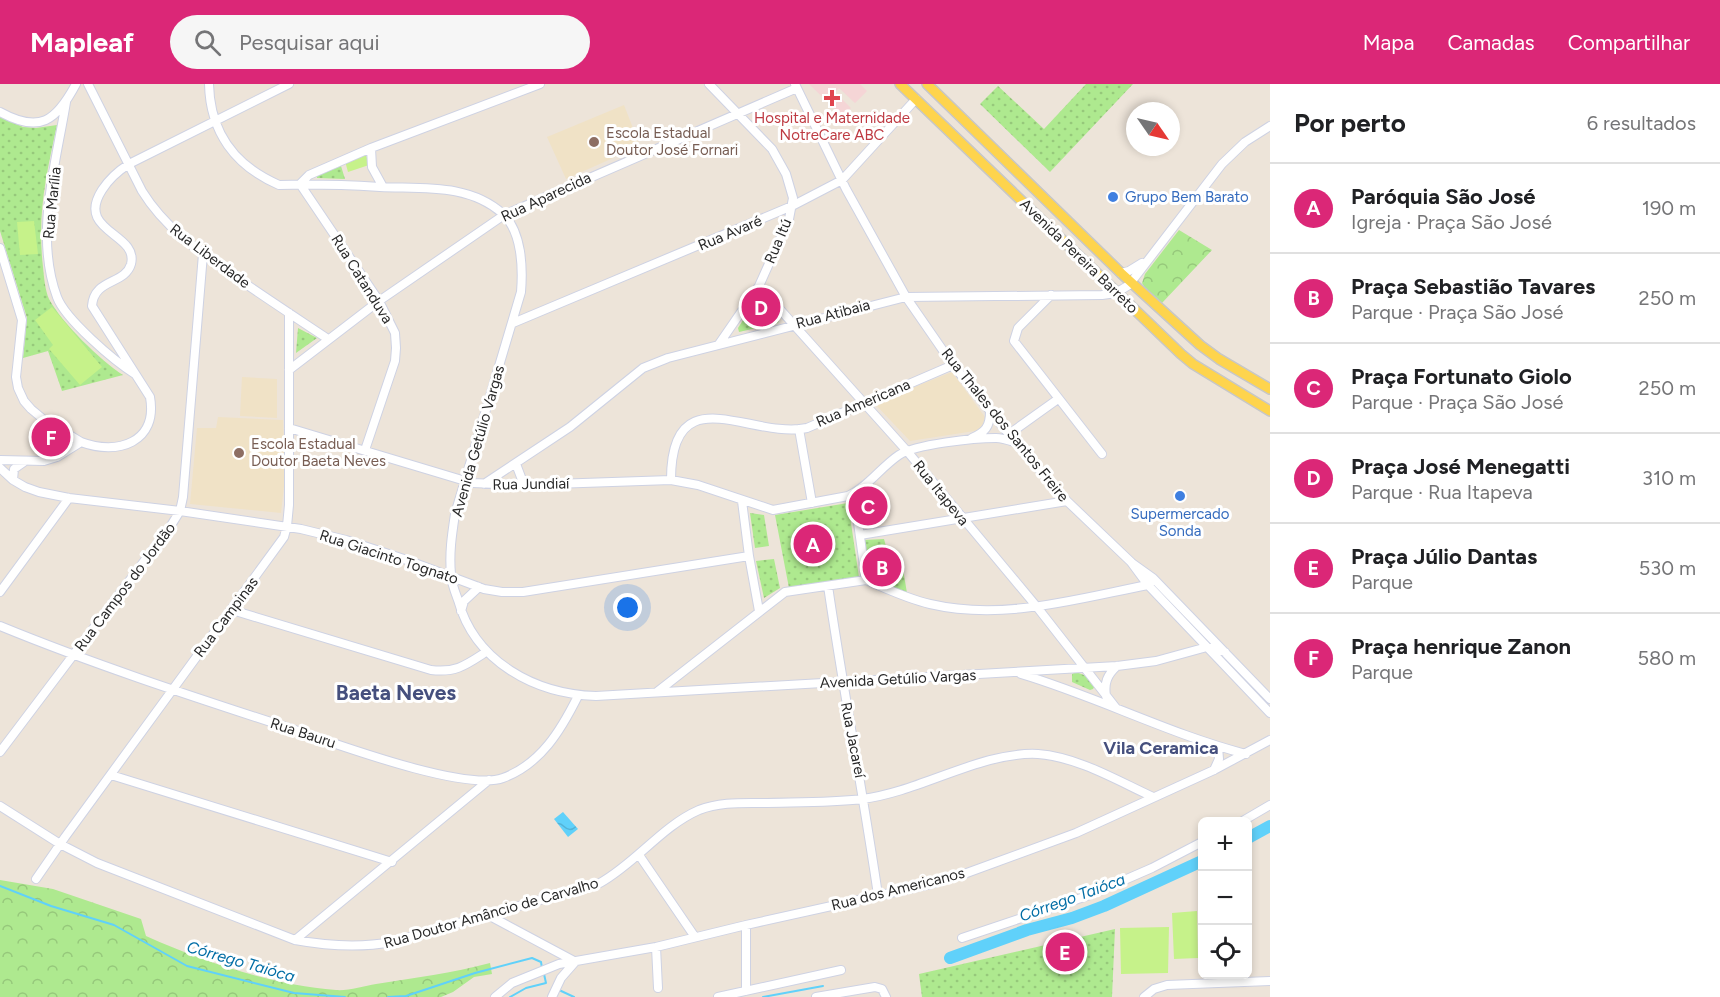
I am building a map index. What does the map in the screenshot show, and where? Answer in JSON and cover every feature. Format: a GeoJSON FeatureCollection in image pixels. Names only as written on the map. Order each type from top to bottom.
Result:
{"type":"FeatureCollection","features":[{"type":"Feature","properties":{"kind":"main road","name":"Avenida Pereira Barreto"},"geometry":{"type":"LineString","coordinates":[[900,84],[1116,293],[1193,364],[1270,411]]}},
{"type":"Feature","properties":{"kind":"main road","name":"Avenida Pereira Barreto"},"geometry":{"type":"LineString","coordinates":[[927,84],[1121,273],[1213,356],[1270,389]]}},
{"type":"Feature","properties":{"kind":"street"},"geometry":{"type":"LineString","coordinates":[[0,112],[25,123],[35,124],[53,116],[66,102],[76,84]]}},
{"type":"Feature","properties":{"kind":"street","name":"Rua Liberdade"},"geometry":{"type":"LineString","coordinates":[[88,84],[152,208],[181,237],[203,254],[328,339]]}},
{"type":"Feature","properties":{"kind":"street"},"geometry":{"type":"LineString","coordinates":[[209,84],[209,97],[218,132],[248,168],[279,185],[448,190],[471,196],[504,215]]}},
{"type":"Feature","properties":{"kind":"street"},"geometry":{"type":"LineString","coordinates":[[0,248],[22,320],[16,377],[24,401],[43,419],[81,442],[102,448],[124,446],[141,434],[150,420],[151,406],[147,389],[92,306],[94,295],[99,288],[125,273],[132,260],[129,250],[98,219],[95,206],[104,188],[129,164],[289,84]]}},
{"type":"Feature","properties":{"kind":"street"},"geometry":{"type":"LineString","coordinates":[[300,184],[309,175],[371,148],[540,84]]}},
{"type":"Feature","properties":{"kind":"street","name":"Rua Itú"},"geometry":{"type":"LineString","coordinates":[[708,84],[772,149],[780,161],[791,189],[792,206],[789,219],[759,286],[719,344]]}},
{"type":"Feature","properties":{"kind":"street","name":"Rua Aparecida"},"geometry":{"type":"LineString","coordinates":[[289,370],[379,301],[504,215],[796,86]]}},
{"type":"Feature","properties":{"kind":"street","name":"Rua Thales dos Santos Freire"},"geometry":{"type":"LineString","coordinates":[[796,86],[842,180],[906,297],[953,365],[1066,501],[1131,562],[1144,569],[1150,581],[1207,647],[1270,713]]}},
{"type":"Feature","properties":{"kind":"street","name":"Rua Avaré"},"geometry":{"type":"LineString","coordinates":[[513,323],[792,206],[842,180],[916,99]]}},
{"type":"Feature","properties":{"kind":"street","name":"Rua Marília"},"geometry":{"type":"LineString","coordinates":[[66,102],[48,215],[48,249],[56,291],[62,306],[81,327],[115,360],[138,377]]}},
{"type":"Feature","properties":{"kind":"street"},"geometry":{"type":"LineString","coordinates":[[1116,293],[1132,283],[1148,258],[1228,158],[1252,136],[1270,126]]}},
{"type":"Feature","properties":{"kind":"street"},"geometry":{"type":"LineString","coordinates":[[371,148],[372,167],[383,187]]}},
{"type":"Feature","properties":{"kind":"street","name":"Rua Catanduva"},"geometry":{"type":"LineString","coordinates":[[300,184],[379,301],[395,333],[394,361],[365,450]]}},
{"type":"Feature","properties":{"kind":"street","name":"Avenida Getúlio Vargas"},"geometry":{"type":"LineString","coordinates":[[504,215],[519,246],[523,269],[521,292],[455,514],[451,543],[451,576],[461,611],[470,631],[486,652],[512,673],[556,692],[578,696],[1117,666],[1156,661],[1207,647]]}},
{"type":"Feature","properties":{"kind":"street","name":"Rua Campos do Jordão"},"geometry":{"type":"LineString","coordinates":[[0,752],[170,527],[180,510],[183,497],[203,254]]}},
{"type":"Feature","properties":{"kind":"street"},"geometry":{"type":"LineString","coordinates":[[1121,273],[1133,270],[1148,258]]}},
{"type":"Feature","properties":{"kind":"street","name":"Rua Itapeva"},"geometry":{"type":"LineString","coordinates":[[759,286],[907,451],[1037,607],[1116,708]]}},
{"type":"Feature","properties":{"kind":"street","name":"Rua Atibaia"},"geometry":{"type":"LineString","coordinates":[[484,484],[570,428],[643,368],[668,357],[906,297],[1116,293]]}},
{"type":"Feature","properties":{"kind":"street"},"geometry":{"type":"LineString","coordinates":[[1050,295],[1018,328],[1014,338],[1101,454]]}},
{"type":"Feature","properties":{"kind":"street","name":"Rua Campinas"},"geometry":{"type":"LineString","coordinates":[[36,879],[60,843],[279,546],[287,526],[289,313]]}},
{"type":"Feature","properties":{"kind":"street","name":"Rua Americana"},"geometry":{"type":"LineString","coordinates":[[671,480],[674,444],[684,430],[697,421],[723,418],[785,429],[799,429],[822,422],[953,365]]}},
{"type":"Feature","properties":{"kind":"street"},"geometry":{"type":"LineString","coordinates":[[1009,434],[1058,399]]}},
{"type":"Feature","properties":{"kind":"street"},"geometry":{"type":"LineString","coordinates":[[968,440],[986,429],[990,422],[990,412]]}},
{"type":"Feature","properties":{"kind":"street","name":"Rua Jundiaí"},"geometry":{"type":"LineString","coordinates":[[289,428],[463,482],[524,485],[671,480],[698,485],[773,510],[854,494]]}},
{"type":"Feature","properties":{"kind":"street"},"geometry":{"type":"LineString","coordinates":[[799,429],[812,503]]}},
{"type":"Feature","properties":{"kind":"street"},"geometry":{"type":"LineString","coordinates":[[866,580],[854,494],[891,461],[907,451],[968,440],[996,438],[1016,442]]}},
{"type":"Feature","properties":{"kind":"street"},"geometry":{"type":"LineString","coordinates":[[0,460],[44,461],[57,457],[81,442]]}},
{"type":"Feature","properties":{"kind":"street"},"geometry":{"type":"LineString","coordinates":[[13,480],[14,469],[25,461]]}},
{"type":"Feature","properties":{"kind":"street"},"geometry":{"type":"LineString","coordinates":[[516,464],[524,485]]}},
{"type":"Feature","properties":{"kind":"street","name":"Rua Giacinto Tognato"},"geometry":{"type":"LineString","coordinates":[[0,468],[25,488],[39,492],[69,498],[180,510],[287,526],[346,540],[479,587],[502,592],[523,592],[749,556]]}},
{"type":"Feature","properties":{"kind":"street"},"geometry":{"type":"LineString","coordinates":[[0,592],[69,498]]}},
{"type":"Feature","properties":{"kind":"street"},"geometry":{"type":"LineString","coordinates":[[742,501],[759,611]]}},
{"type":"Feature","properties":{"kind":"street"},"geometry":{"type":"LineString","coordinates":[[860,535],[1066,501]]}},
{"type":"Feature","properties":{"kind":"street"},"geometry":{"type":"LineString","coordinates":[[656,693],[785,592],[866,580],[920,602],[983,611],[1037,607],[1150,581]]}},
{"type":"Feature","properties":{"kind":"street","name":"Rua Thales dos Santos Freire"},"geometry":{"type":"LineString","coordinates":[[1150,581],[1225,652],[1270,699]]}},
{"type":"Feature","properties":{"kind":"street","name":"Rua Jacareí"},"geometry":{"type":"LineString","coordinates":[[828,586],[878,895]]}},
{"type":"Feature","properties":{"kind":"street"},"geometry":{"type":"LineString","coordinates":[[461,611],[464,602],[479,587]]}},
{"type":"Feature","properties":{"kind":"street"},"geometry":{"type":"LineString","coordinates":[[232,610],[431,670],[447,672],[454,670],[486,652]]}},
{"type":"Feature","properties":{"kind":"street","name":"Rua Bauru"},"geometry":{"type":"LineString","coordinates":[[0,626],[172,690],[332,743],[432,773],[466,779],[502,778],[515,771],[547,747],[561,729],[578,696]]}},
{"type":"Feature","properties":{"kind":"street"},"geometry":{"type":"LineString","coordinates":[[1207,647],[1225,652]]}},
{"type":"Feature","properties":{"kind":"street"},"geometry":{"type":"LineString","coordinates":[[1106,696],[1107,677],[1117,666]]}},
{"type":"Feature","properties":{"kind":"street"},"geometry":{"type":"LineString","coordinates":[[1014,672],[1057,685],[1218,747],[1246,754]]}},
{"type":"Feature","properties":{"kind":"street","name":"Rua dos Americanos"},"geometry":{"type":"LineString","coordinates":[[495,996],[512,983],[559,964],[656,947],[931,884],[964,874],[1076,833],[1214,770],[1270,740]]}},
{"type":"Feature","properties":{"kind":"street"},"geometry":{"type":"LineString","coordinates":[[1214,770],[1219,759],[1218,747]]}},
{"type":"Feature","properties":{"kind":"street","name":"Rua Doutor Amâncio de Carvalho"},"geometry":{"type":"LineString","coordinates":[[0,806],[97,863],[295,940],[331,945],[375,945],[600,883],[622,869],[684,818],[713,805],[864,799],[908,789],[990,760],[1036,754],[1053,756],[1084,766],[1153,797]]}},
{"type":"Feature","properties":{"kind":"street"},"geometry":{"type":"LineString","coordinates":[[111,774],[392,862]]}},
{"type":"Feature","properties":{"kind":"street"},"geometry":{"type":"LineString","coordinates":[[295,940],[489,780]]}},
{"type":"Feature","properties":{"kind":"street"},"geometry":{"type":"LineString","coordinates":[[1249,817],[1270,804]]}},
{"type":"Feature","properties":{"kind":"street"},"geometry":{"type":"LineString","coordinates":[[962,938],[1090,895],[1198,845]]}},
{"type":"Feature","properties":{"kind":"street"},"geometry":{"type":"LineString","coordinates":[[639,855],[696,937]]}},
{"type":"Feature","properties":{"kind":"street"},"geometry":{"type":"LineString","coordinates":[[488,915],[550,950],[576,961],[552,995]]}},
{"type":"Feature","properties":{"kind":"street"},"geometry":{"type":"LineString","coordinates":[[746,925],[746,991]]}},
{"type":"Feature","properties":{"kind":"street"},"geometry":{"type":"LineString","coordinates":[[656,947],[658,988]]}},
{"type":"Feature","properties":{"kind":"street"},"geometry":{"type":"LineString","coordinates":[[550,950],[559,964],[559,982]]}},
{"type":"Feature","properties":{"kind":"street"},"geometry":{"type":"LineString","coordinates":[[718,997],[841,970]]}},
{"type":"Feature","properties":{"kind":"street"},"geometry":{"type":"LineString","coordinates":[[1143,997],[1160,986],[1174,984],[1270,981]]}},
{"type":"Feature","properties":{"kind":"street"},"geometry":{"type":"LineString","coordinates":[[819,997],[871,987],[879,987],[885,994]]}},
{"type":"Feature","properties":{"kind":"shaded area","name":"Hospital e Maternidade NotreCare ABC"},"geometry":{"type":"Polygon","coordinates":[[[809,84],[860,84],[867,91],[855,103],[839,88],[835,92],[851,108],[842,116],[809,84]]]}},
{"type":"Feature","properties":{"kind":"shaded area","name":"Escola Estadual Doutor José Fornari"},"geometry":{"type":"Polygon","coordinates":[[[624,105],[640,146],[566,179],[547,137],[624,105]]]}},
{"type":"Feature","properties":{"kind":"shaded area"},"geometry":{"type":"Polygon","coordinates":[[[952,372],[985,417],[981,430],[910,441],[874,403],[952,372]]]}},
{"type":"Feature","properties":{"kind":"shaded area"},"geometry":{"type":"Polygon","coordinates":[[[242,377],[277,379],[277,418],[240,416],[242,377]]]}},
{"type":"Feature","properties":{"kind":"shaded area","name":"Escola Estadual Doutor Baeta Neves"},"geometry":{"type":"Polygon","coordinates":[[[218,417],[283,420],[285,477],[281,513],[190,504],[197,428],[216,428],[218,417]]]}},
{"type":"Feature","properties":{"kind":"green space"},"geometry":{"type":"Polygon","coordinates":[[[1086,84],[1133,84],[1050,172],[980,104],[998,86],[1044,129],[1086,84]]]}},
{"type":"Feature","properties":{"kind":"green space"},"geometry":{"type":"Polygon","coordinates":[[[0,116],[23,127],[57,125],[46,178],[42,212],[41,248],[47,292],[55,309],[72,330],[93,351],[123,375],[62,391],[48,351],[23,358],[27,318],[0,231],[0,116]]]}},
{"type":"Feature","properties":{"kind":"green space"},"geometry":{"type":"Polygon","coordinates":[[[366,155],[369,165],[348,172],[345,161],[366,155]]]}},
{"type":"Feature","properties":{"kind":"green space"},"geometry":{"type":"Polygon","coordinates":[[[341,166],[345,179],[317,178],[317,176],[341,166]]]}},
{"type":"Feature","properties":{"kind":"green space"},"geometry":{"type":"Polygon","coordinates":[[[34,221],[38,254],[20,255],[17,222],[34,221]]]}},
{"type":"Feature","properties":{"kind":"green space"},"geometry":{"type":"Polygon","coordinates":[[[1179,230],[1212,250],[1162,303],[1142,283],[1145,274],[1179,230]]]}},
{"type":"Feature","properties":{"kind":"green space"},"geometry":{"type":"Polygon","coordinates":[[[758,297],[762,297],[780,317],[778,323],[739,332],[738,328],[758,297]]]}},
{"type":"Feature","properties":{"kind":"green space"},"geometry":{"type":"Polygon","coordinates":[[[52,307],[102,367],[80,385],[49,349],[53,345],[35,320],[52,307]]]}},
{"type":"Feature","properties":{"kind":"green space"},"geometry":{"type":"Polygon","coordinates":[[[298,328],[317,338],[296,353],[298,328]]]}},
{"type":"Feature","properties":{"kind":"green space"},"geometry":{"type":"Polygon","coordinates":[[[45,429],[71,444],[56,453],[40,456],[45,429]]]}},
{"type":"Feature","properties":{"kind":"green space"},"geometry":{"type":"Polygon","coordinates":[[[874,484],[881,523],[869,525],[859,512],[857,500],[874,484]]]}},
{"type":"Feature","properties":{"kind":"green space"},"geometry":{"type":"Polygon","coordinates":[[[848,503],[859,577],[789,588],[775,515],[848,503]]]}},
{"type":"Feature","properties":{"kind":"green space"},"geometry":{"type":"Polygon","coordinates":[[[750,513],[764,515],[769,546],[755,548],[750,513]]]}},
{"type":"Feature","properties":{"kind":"green space"},"geometry":{"type":"Polygon","coordinates":[[[884,539],[891,565],[903,569],[907,593],[869,577],[864,540],[884,539]]]}},
{"type":"Feature","properties":{"kind":"green space"},"geometry":{"type":"Polygon","coordinates":[[[774,559],[780,588],[764,598],[756,561],[774,559]]]}},
{"type":"Feature","properties":{"kind":"green space"},"geometry":{"type":"Polygon","coordinates":[[[1076,672],[1089,677],[1095,685],[1093,689],[1090,690],[1072,682],[1072,674],[1076,672]]]}},
{"type":"Feature","properties":{"kind":"green space"},"geometry":{"type":"Polygon","coordinates":[[[0,880],[53,889],[141,919],[146,936],[239,971],[287,983],[346,990],[490,963],[492,974],[474,977],[453,992],[441,997],[0,997],[0,880]]]}},
{"type":"Feature","properties":{"kind":"green space"},"geometry":{"type":"Polygon","coordinates":[[[1197,911],[1198,958],[1174,959],[1172,913],[1197,911]]]}},
{"type":"Feature","properties":{"kind":"green space"},"geometry":{"type":"Polygon","coordinates":[[[1169,927],[1168,973],[1121,974],[1120,928],[1169,927]]]}},
{"type":"Feature","properties":{"kind":"green space"},"geometry":{"type":"Polygon","coordinates":[[[1115,929],[1112,997],[922,997],[919,974],[1115,929]]]}},
{"type":"Feature","properties":{"kind":"water"},"geometry":{"type":"Polygon","coordinates":[[[563,812],[578,829],[568,837],[554,819],[563,812]]]}},
{"type":"Feature","properties":{"kind":"waterway","name":"Córrego Taióca"},"geometry":{"type":"LineString","coordinates":[[1252,836],[1270,826]]}},
{"type":"Feature","properties":{"kind":"waterway","name":"Córrego Taióca"},"geometry":{"type":"LineString","coordinates":[[950,958],[1027,930],[1072,918],[1104,906],[1198,863]]}},
{"type":"Feature","properties":{"kind":"waterway","name":"Córrego Taióca"},"geometry":{"type":"LineString","coordinates":[[0,886],[51,906],[114,925],[187,966],[294,993],[345,997]]}},
{"type":"Feature","properties":{"kind":"waterway","name":"Córrego Taióca"},"geometry":{"type":"LineString","coordinates":[[388,997],[406,996],[475,973],[532,958],[541,962],[542,968]]}},
{"type":"Feature","properties":{"kind":"waterway","name":"Córrego Taióca"},"geometry":{"type":"LineString","coordinates":[[544,974],[546,983]]}},
{"type":"Feature","properties":{"kind":"waterway"},"geometry":{"type":"LineString","coordinates":[[510,997],[526,988],[546,983]]}},
{"type":"Feature","properties":{"kind":"waterway","name":"Córrego Taióca"},"geometry":{"type":"LineString","coordinates":[[763,997],[823,986]]}},
{"type":"Feature","properties":{"kind":"waterway","name":"Córrego Taióca"},"geometry":{"type":"LineString","coordinates":[[559,990],[574,997]]}},
{"type":"Feature","properties":{"kind":"place","name":"Hospital e Maternidade NotreCare ABC"},"geometry":{"type":"Point","coordinates":[832,98]}},
{"type":"Feature","properties":{"kind":"place","name":"Escola Estadual Doutor José Fornari"},"geometry":{"type":"Point","coordinates":[594,142]}},
{"type":"Feature","properties":{"kind":"place","name":"Grupo Bem Barato"},"geometry":{"type":"Point","coordinates":[1113,197]}},
{"type":"Feature","properties":{"kind":"place","name":"Praça José Menegatti"},"geometry":{"type":"Point","coordinates":[761,307]}},
{"type":"Feature","properties":{"kind":"place","name":"Praça henrique Zanon"},"geometry":{"type":"Point","coordinates":[51,437]}},
{"type":"Feature","properties":{"kind":"place","name":"Escola Estadual Doutor Baeta Neves"},"geometry":{"type":"Point","coordinates":[239,453]}},
{"type":"Feature","properties":{"kind":"place","name":"Supermercado Sonda"},"geometry":{"type":"Point","coordinates":[1180,496]}},
{"type":"Feature","properties":{"kind":"place","name":"Praça Fortunato Giolo"},"geometry":{"type":"Point","coordinates":[868,506]}},
{"type":"Feature","properties":{"kind":"place","name":"Paróquia São José"},"geometry":{"type":"Point","coordinates":[813,544]}},
{"type":"Feature","properties":{"kind":"place","name":"Praça Sebastião Tavares"},"geometry":{"type":"Point","coordinates":[882,567]}},
{"type":"Feature","properties":{"kind":"place","name":"Praça Júlio Dantas"},"geometry":{"type":"Point","coordinates":[1065,952]}},
{"type":"Feature","properties":{"kind":"district","name":"Baeta Neves"},"geometry":{"type":"Point","coordinates":[396,693]}},
{"type":"Feature","properties":{"kind":"district","name":"Vila Ceramica"},"geometry":{"type":"Point","coordinates":[1161,748]}}]}
